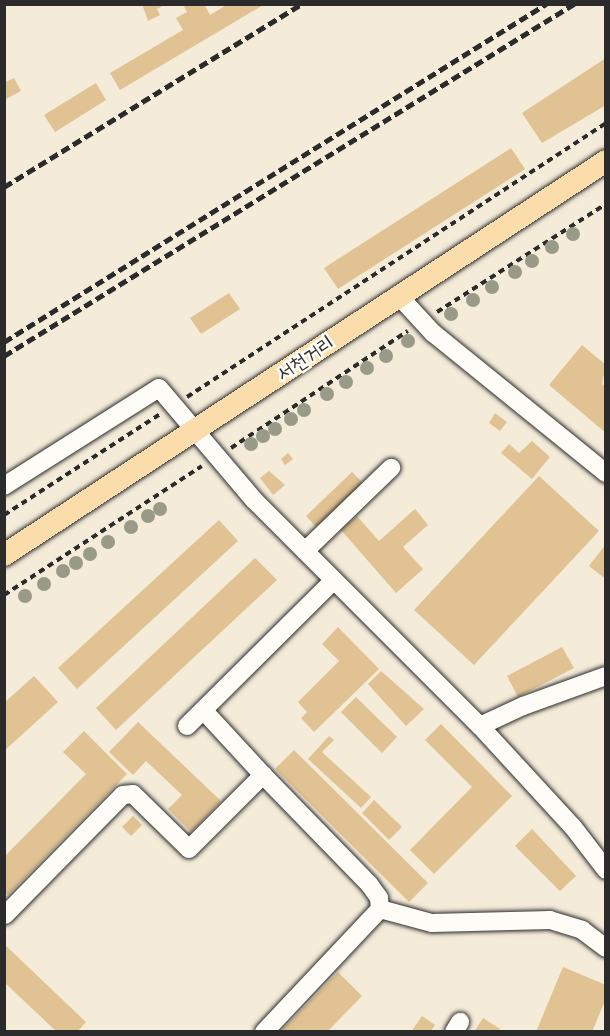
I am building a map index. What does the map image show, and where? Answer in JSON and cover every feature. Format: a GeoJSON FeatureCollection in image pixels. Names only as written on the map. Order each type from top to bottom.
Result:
{"type":"FeatureCollection","features":[{"type":"Feature","properties":{"kind":"main road","name":"서천거리"},"geometry":{"type":"LineString","coordinates":[[4,555],[606,161]]}},
{"type":"Feature","properties":{"kind":"street"},"geometry":{"type":"LineString","coordinates":[[398,295],[422,321],[606,473]]}},
{"type":"Feature","properties":{"kind":"street"},"geometry":{"type":"LineString","coordinates":[[4,486],[159,388],[216,458],[480,726],[573,827],[606,870]]}},
{"type":"Feature","properties":{"kind":"street"},"geometry":{"type":"LineString","coordinates":[[305,550],[391,468]]}},
{"type":"Feature","properties":{"kind":"street"},"geometry":{"type":"LineString","coordinates":[[187,726],[334,580]]}},
{"type":"Feature","properties":{"kind":"street"},"geometry":{"type":"LineString","coordinates":[[480,726],[523,706],[606,676]]}},
{"type":"Feature","properties":{"kind":"street"},"geometry":{"type":"LineString","coordinates":[[203,710],[369,884],[378,898],[380,909]]}},
{"type":"Feature","properties":{"kind":"street"},"geometry":{"type":"LineString","coordinates":[[5,915],[123,795],[133,794],[189,849],[263,774]]}},
{"type":"Feature","properties":{"kind":"street"},"geometry":{"type":"LineString","coordinates":[[380,909],[432,923],[550,920],[582,930],[606,948]]}},
{"type":"Feature","properties":{"kind":"street"},"geometry":{"type":"LineString","coordinates":[[264,1032],[380,909]]}},
{"type":"Feature","properties":{"kind":"path"},"geometry":{"type":"LineString","coordinates":[[4,514],[606,123]]}},
{"type":"Feature","properties":{"kind":"path"},"geometry":{"type":"LineString","coordinates":[[4,595],[422,321],[606,204]]}},
{"type":"Feature","properties":{"kind":"building"},"geometry":{"type":"Polygon","coordinates":[[[142,4],[166,4],[157,9],[160,15],[148,21],[142,4]]]}},
{"type":"Feature","properties":{"kind":"building"},"geometry":{"type":"Polygon","coordinates":[[[188,4],[204,4],[210,15],[228,4],[265,4],[120,90],[110,73],[183,30],[176,18],[187,12],[184,7],[188,4]]]}},
{"type":"Feature","properties":{"kind":"building"},"geometry":{"type":"Polygon","coordinates":[[[606,58],[606,105],[542,143],[522,113],[606,58]]]}},
{"type":"Feature","properties":{"kind":"building"},"geometry":{"type":"Polygon","coordinates":[[[14,78],[21,91],[4,100],[4,83],[14,78]]]}},
{"type":"Feature","properties":{"kind":"building"},"geometry":{"type":"Polygon","coordinates":[[[96,83],[106,100],[55,132],[44,115],[96,83]]]}},
{"type":"Feature","properties":{"kind":"building"},"geometry":{"type":"Polygon","coordinates":[[[511,148],[525,169],[338,289],[324,268],[511,148]]]}},
{"type":"Feature","properties":{"kind":"building"},"geometry":{"type":"Polygon","coordinates":[[[229,293],[240,309],[201,334],[190,318],[229,293]]]}},
{"type":"Feature","properties":{"kind":"building"},"geometry":{"type":"Polygon","coordinates":[[[582,345],[606,365],[602,384],[606,387],[606,433],[549,385],[582,345]]]}},
{"type":"Feature","properties":{"kind":"building"},"geometry":{"type":"Polygon","coordinates":[[[495,413],[507,422],[500,431],[489,423],[495,413]]]}},
{"type":"Feature","properties":{"kind":"building"},"geometry":{"type":"Polygon","coordinates":[[[532,441],[550,457],[532,479],[501,453],[509,444],[519,453],[532,441]]]}},
{"type":"Feature","properties":{"kind":"building"},"geometry":{"type":"Polygon","coordinates":[[[288,453],[293,459],[285,465],[281,459],[288,453]]]}},
{"type":"Feature","properties":{"kind":"building"},"geometry":{"type":"Polygon","coordinates":[[[269,471],[285,485],[273,495],[260,478],[269,471]]]}},
{"type":"Feature","properties":{"kind":"building"},"geometry":{"type":"Polygon","coordinates":[[[352,472],[364,484],[318,529],[306,516],[352,472]]]}},
{"type":"Feature","properties":{"kind":"building"},"geometry":{"type":"Polygon","coordinates":[[[539,476],[599,531],[474,665],[414,610],[539,476]]]}},
{"type":"Feature","properties":{"kind":"building"},"geometry":{"type":"Polygon","coordinates":[[[415,509],[428,525],[403,547],[423,569],[396,593],[341,530],[357,516],[379,541],[415,509]]]}},
{"type":"Feature","properties":{"kind":"building"},"geometry":{"type":"Polygon","coordinates":[[[219,520],[238,541],[77,689],[58,668],[219,520]]]}},
{"type":"Feature","properties":{"kind":"building"},"geometry":{"type":"Polygon","coordinates":[[[606,544],[606,574],[603,577],[589,566],[606,544]]]}},
{"type":"Feature","properties":{"kind":"building"},"geometry":{"type":"Polygon","coordinates":[[[255,558],[277,580],[116,730],[96,708],[255,558]]]}},
{"type":"Feature","properties":{"kind":"building"},"geometry":{"type":"Polygon","coordinates":[[[338,627],[379,669],[314,732],[301,718],[307,712],[298,702],[339,661],[322,644],[338,627]]]}},
{"type":"Feature","properties":{"kind":"building"},"geometry":{"type":"Polygon","coordinates":[[[562,647],[574,668],[518,697],[507,676],[562,647]]]}},
{"type":"Feature","properties":{"kind":"building"},"geometry":{"type":"Polygon","coordinates":[[[381,671],[424,709],[406,726],[368,684],[381,671]]]}},
{"type":"Feature","properties":{"kind":"building"},"geometry":{"type":"Polygon","coordinates":[[[34,676],[58,702],[4,751],[4,703],[34,676]]]}},
{"type":"Feature","properties":{"kind":"building"},"geometry":{"type":"Polygon","coordinates":[[[356,697],[397,737],[382,753],[341,712],[356,697]]]}},
{"type":"Feature","properties":{"kind":"building"},"geometry":{"type":"Polygon","coordinates":[[[138,722],[221,801],[191,832],[168,809],[182,795],[146,761],[133,775],[109,752],[138,722]]]}},
{"type":"Feature","properties":{"kind":"building"},"geometry":{"type":"Polygon","coordinates":[[[441,724],[512,796],[434,874],[410,850],[472,787],[425,740],[441,724]]]}},
{"type":"Feature","properties":{"kind":"building"},"geometry":{"type":"Polygon","coordinates":[[[84,731],[127,774],[8,895],[4,892],[4,857],[86,774],[63,752],[84,731]]]}},
{"type":"Feature","properties":{"kind":"building"},"geometry":{"type":"Polygon","coordinates":[[[329,736],[334,740],[322,752],[371,797],[361,808],[308,759],[329,736]]]}},
{"type":"Feature","properties":{"kind":"building"},"geometry":{"type":"Polygon","coordinates":[[[294,750],[428,883],[409,902],[275,769],[294,750]]]}},
{"type":"Feature","properties":{"kind":"building"},"geometry":{"type":"Polygon","coordinates":[[[374,800],[402,827],[389,840],[362,813],[374,800]]]}},
{"type":"Feature","properties":{"kind":"building"},"geometry":{"type":"Polygon","coordinates":[[[133,816],[142,825],[131,836],[122,827],[133,816]]]}},
{"type":"Feature","properties":{"kind":"building"},"geometry":{"type":"Polygon","coordinates":[[[532,829],[576,876],[560,891],[515,846],[532,829]]]}},
{"type":"Feature","properties":{"kind":"building"},"geometry":{"type":"Polygon","coordinates":[[[4,944],[86,1022],[77,1032],[57,1032],[4,982],[4,944]]]}},
{"type":"Feature","properties":{"kind":"building"},"geometry":{"type":"Polygon","coordinates":[[[563,967],[606,985],[606,998],[592,1032],[536,1032],[563,967]]]}},
{"type":"Feature","properties":{"kind":"building"},"geometry":{"type":"Polygon","coordinates":[[[338,972],[362,996],[327,1032],[280,1032],[338,972]]]}},
{"type":"Feature","properties":{"kind":"building"},"geometry":{"type":"Polygon","coordinates":[[[422,1016],[435,1025],[430,1032],[411,1032],[422,1016]]]}},
{"type":"Feature","properties":{"kind":"building"},"geometry":{"type":"Polygon","coordinates":[[[483,1018],[500,1029],[498,1032],[474,1032],[483,1018]]]}},
{"type":"Feature","properties":{"kind":"railway"},"geometry":{"type":"LineString","coordinates":[[4,187],[301,4]]}},
{"type":"Feature","properties":{"kind":"railway"},"geometry":{"type":"LineString","coordinates":[[4,342],[546,4]]}},
{"type":"Feature","properties":{"kind":"railway"},"geometry":{"type":"LineString","coordinates":[[4,356],[574,4]]}}]}
